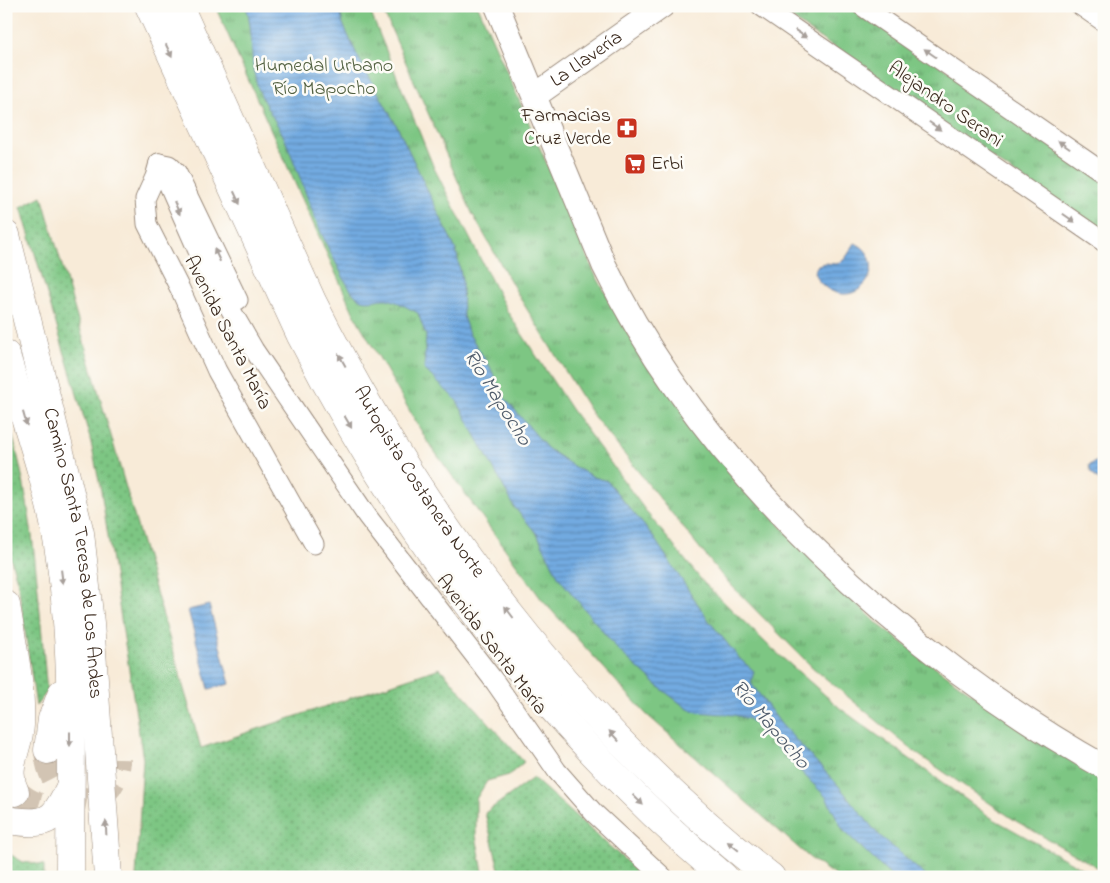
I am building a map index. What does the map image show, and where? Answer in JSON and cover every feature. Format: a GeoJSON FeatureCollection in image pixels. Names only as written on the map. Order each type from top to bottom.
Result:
{"type":"FeatureCollection","features":[{"type":"Feature","properties":{"kind":"main road","name":"Autopista Costanera Norte"},"geometry":{"type":"LineString","coordinates":[[149,6],[300,334],[343,414],[379,472],[455,584],[542,697],[620,782],[724,877]]}},
{"type":"Feature","properties":{"kind":"main road","name":"Autopista Costanera Norte"},"geometry":{"type":"LineString","coordinates":[[180,6],[332,340],[366,401],[435,509],[512,615],[596,716],[641,764],[681,801],[771,877]]}},
{"type":"Feature","properties":{"kind":"main road","name":"Camino Santa Teresa de Los Andes"},"geometry":{"type":"LineString","coordinates":[[6,235],[78,524],[90,623],[81,668],[70,787],[70,867]]}},
{"type":"Feature","properties":{"kind":"main road","name":"Camino Santa Teresa de Los Andes"},"geometry":{"type":"LineString","coordinates":[[6,356],[47,494],[58,543],[67,617],[81,668],[108,877]]}},
{"type":"Feature","properties":{"kind":"main road"},"geometry":{"type":"LineString","coordinates":[[6,606],[20,706],[20,728],[9,770],[10,784],[15,792]]}},
{"type":"Feature","properties":{"kind":"main road"},"geometry":{"type":"LineString","coordinates":[[48,750],[52,719],[81,668],[109,714],[117,759]]}},
{"type":"Feature","properties":{"kind":"main road"},"geometry":{"type":"LineString","coordinates":[[70,787],[50,819],[37,823],[14,821],[54,841],[70,867]]}},
{"type":"Feature","properties":{"kind":"street"},"geometry":{"type":"LineString","coordinates":[[497,6],[536,95],[604,265],[623,303],[664,369],[716,438],[793,525],[832,564],[905,630],[944,662],[1016,713],[1104,767]]}},
{"type":"Feature","properties":{"kind":"street","name":"La Llavería"},"geometry":{"type":"LineString","coordinates":[[536,95],[662,6]]}},
{"type":"Feature","properties":{"kind":"street","name":"Alejandro Serani"},"geometry":{"type":"LineString","coordinates":[[761,6],[1104,242]]}},
{"type":"Feature","properties":{"kind":"street"},"geometry":{"type":"LineString","coordinates":[[862,6],[1104,173]]}},
{"type":"Feature","properties":{"kind":"street","name":"Avenida Santa María"},"geometry":{"type":"LineString","coordinates":[[314,544],[218,371],[147,224],[145,199],[159,163],[169,165],[177,173],[235,295],[304,423],[367,516],[495,682],[557,771],[601,820],[663,877]]}},
{"type":"Feature","properties":{"kind":"green space","name":"Humedal Urbano Río Mapocho"},"geometry":{"type":"Polygon","coordinates":[[[215,6],[368,6],[434,168],[507,311],[571,409],[648,514],[703,582],[769,646],[841,709],[990,817],[1097,877],[837,877],[810,858],[646,714],[542,600],[427,441],[354,314],[215,6]]]}},
{"type":"Feature","properties":{"kind":"green space"},"geometry":{"type":"Polygon","coordinates":[[[381,6],[478,6],[594,272],[628,334],[692,424],[801,549],[879,625],[964,688],[1104,778],[1104,871],[1016,821],[916,753],[812,667],[723,577],[592,414],[520,298],[472,213],[381,6]]]}},
{"type":"Feature","properties":{"kind":"green space"},"geometry":{"type":"Polygon","coordinates":[[[774,6],[854,6],[1104,177],[1104,236],[774,6]]]}},
{"type":"Feature","properties":{"kind":"green space"},"geometry":{"type":"Polygon","coordinates":[[[42,196],[201,748],[440,668],[524,762],[509,775],[487,781],[476,799],[476,836],[484,877],[136,877],[143,759],[101,491],[90,438],[21,207],[42,196]]]}},
{"type":"Feature","properties":{"kind":"green space"},"geometry":{"type":"Polygon","coordinates":[[[6,414],[23,482],[38,587],[47,692],[36,706],[18,583],[6,544],[6,414]]]}},
{"type":"Feature","properties":{"kind":"green space"},"geometry":{"type":"Polygon","coordinates":[[[533,778],[644,877],[501,877],[485,813],[533,778]]]}},
{"type":"Feature","properties":{"kind":"green space"},"geometry":{"type":"Polygon","coordinates":[[[6,852],[23,862],[44,865],[44,877],[6,877],[6,852]]]}},
{"type":"Feature","properties":{"kind":"water","name":"Río Mapocho"},"geometry":{"type":"Polygon","coordinates":[[[246,6],[339,6],[343,24],[357,55],[399,130],[456,250],[462,279],[463,316],[469,334],[490,367],[504,397],[547,448],[573,466],[594,477],[607,481],[652,535],[709,621],[740,659],[754,671],[751,683],[781,724],[837,784],[877,833],[927,877],[892,877],[843,830],[826,797],[749,719],[734,715],[697,712],[688,709],[660,688],[618,650],[559,578],[537,534],[515,508],[457,401],[424,369],[426,336],[418,313],[387,299],[364,301],[354,294],[346,282],[315,217],[283,135],[258,89],[254,72],[250,25],[246,6]]]}},
{"type":"Feature","properties":{"kind":"water"},"geometry":{"type":"Polygon","coordinates":[[[855,243],[866,252],[871,264],[871,270],[866,283],[855,292],[848,294],[841,294],[827,289],[814,272],[818,265],[824,263],[837,264],[845,259],[855,243]]]}},
{"type":"Feature","properties":{"kind":"water"},"geometry":{"type":"Polygon","coordinates":[[[1104,458],[1104,485],[1091,473],[1089,465],[1104,458]]]}},
{"type":"Feature","properties":{"kind":"water"},"geometry":{"type":"Polygon","coordinates":[[[209,605],[230,684],[209,689],[188,610],[209,605]]]}},
{"type":"Feature","properties":{"kind":"tunnel"},"geometry":{"type":"LineString","coordinates":[[48,750],[51,768],[58,783],[70,795],[87,802]]}},
{"type":"Feature","properties":{"kind":"tunnel"},"geometry":{"type":"LineString","coordinates":[[15,792],[28,802],[44,808],[61,810],[77,807],[92,801],[105,790],[114,776],[117,759]]}},
{"type":"Feature","properties":{"kind":"place","name":"Farmacias Cruz Verde"},"geometry":{"type":"Point","coordinates":[627,128]}},
{"type":"Feature","properties":{"kind":"place","name":"Erbi"},"geometry":{"type":"Point","coordinates":[635,164]}}]}
